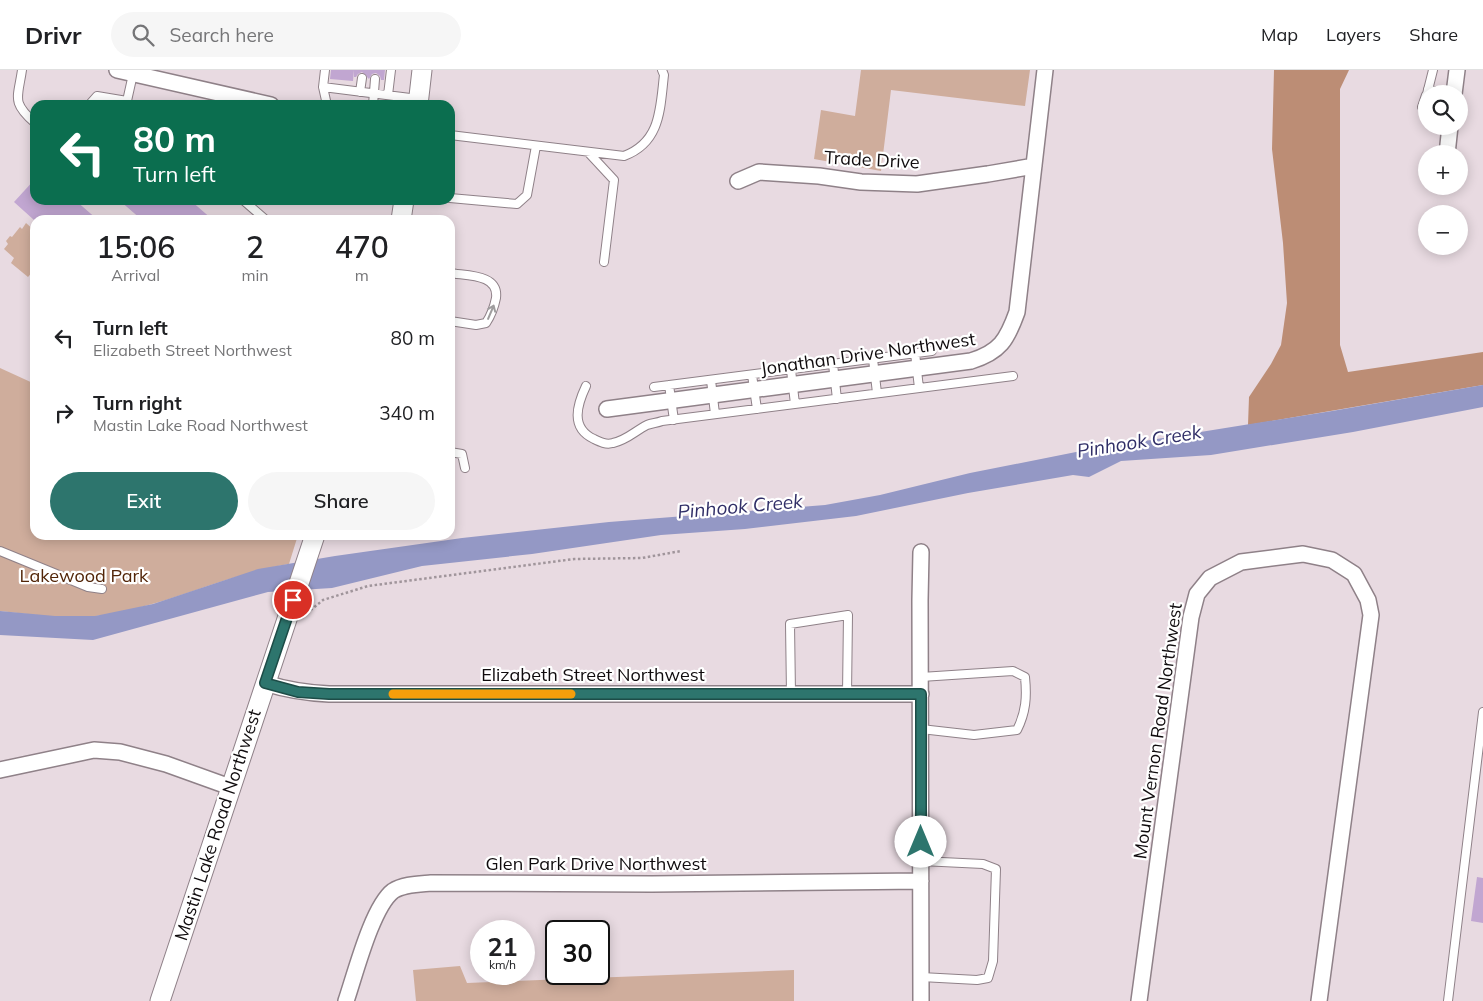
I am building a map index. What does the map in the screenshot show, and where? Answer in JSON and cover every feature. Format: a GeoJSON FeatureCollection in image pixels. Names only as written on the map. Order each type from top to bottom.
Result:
{"type":"FeatureCollection","features":[{"type":"Feature","properties":{"kind":"street"},"geometry":{"type":"LineString","coordinates":[[117,70],[249,100]]}},
{"type":"Feature","properties":{"kind":"street"},"geometry":{"type":"LineString","coordinates":[[418,100],[422,70]]}},
{"type":"Feature","properties":{"kind":"street","name":"Jonathan Drive Northwest"},"geometry":{"type":"LineString","coordinates":[[607,409],[713,395],[753,382],[874,366],[916,361],[971,361],[987,356],[1000,346],[1017,312],[1045,70]]}},
{"type":"Feature","properties":{"kind":"street"},"geometry":{"type":"LineString","coordinates":[[1455,85],[1457,70]]}},
{"type":"Feature","properties":{"kind":"street","name":"Trade Drive"},"geometry":{"type":"LineString","coordinates":[[738,181],[759,172],[818,176],[861,182],[917,184],[1034,166]]}},
{"type":"Feature","properties":{"kind":"street","name":"Mastin Lake Road Northwest"},"geometry":{"type":"LineString","coordinates":[[160,1001],[312,540]]}},
{"type":"Feature","properties":{"kind":"street"},"geometry":{"type":"LineString","coordinates":[[921,552],[921,1001]]}},
{"type":"Feature","properties":{"kind":"street","name":"Mount Vernon Road Northwest"},"geometry":{"type":"LineString","coordinates":[[1139,1001],[1191,617],[1197,594],[1210,578],[1241,562],[1303,554],[1332,560],[1354,574],[1368,600],[1371,615],[1319,1001]]}},
{"type":"Feature","properties":{"kind":"street","name":"Elizabeth Street Northwest"},"geometry":{"type":"LineString","coordinates":[[265,683],[291,691],[329,694],[921,694]]}},
{"type":"Feature","properties":{"kind":"street"},"geometry":{"type":"LineString","coordinates":[[0,770],[94,750],[111,751],[142,756],[230,787]]}},
{"type":"Feature","properties":{"kind":"street","name":"Glen Park Drive Northwest"},"geometry":{"type":"LineString","coordinates":[[346,1001],[372,926],[383,902],[394,890],[409,885],[431,883],[652,884],[921,881]]}},
{"type":"Feature","properties":{"kind":"lane"},"geometry":{"type":"LineString","coordinates":[[22,70],[17,102],[30,118]]}},
{"type":"Feature","properties":{"kind":"lane"},"geometry":{"type":"LineString","coordinates":[[325,70],[323,88],[325,100]]}},
{"type":"Feature","properties":{"kind":"lane"},"geometry":{"type":"LineString","coordinates":[[388,95],[391,70]]}},
{"type":"Feature","properties":{"kind":"lane"},"geometry":{"type":"LineString","coordinates":[[455,136],[624,156],[635,152],[646,142],[658,124],[664,75],[662,70]]}},
{"type":"Feature","properties":{"kind":"lane"},"geometry":{"type":"LineString","coordinates":[[1429,85],[1433,70]]}},
{"type":"Feature","properties":{"kind":"lane"},"geometry":{"type":"LineString","coordinates":[[130,100],[133,74]]}},
{"type":"Feature","properties":{"kind":"lane"},"geometry":{"type":"LineString","coordinates":[[360,92],[362,78]]}},
{"type":"Feature","properties":{"kind":"lane"},"geometry":{"type":"LineString","coordinates":[[373,100],[375,79]]}},
{"type":"Feature","properties":{"kind":"lane"},"geometry":{"type":"LineString","coordinates":[[323,88],[388,95],[409,100]]}},
{"type":"Feature","properties":{"kind":"lane"},"geometry":{"type":"LineString","coordinates":[[93,100],[97,96],[116,100]]}},
{"type":"Feature","properties":{"kind":"lane"},"geometry":{"type":"LineString","coordinates":[[455,198],[517,204],[527,195],[536,146]]}},
{"type":"Feature","properties":{"kind":"lane"},"geometry":{"type":"LineString","coordinates":[[588,152],[614,180],[604,262]]}},
{"type":"Feature","properties":{"kind":"lane"},"geometry":{"type":"LineString","coordinates":[[249,205],[260,215]]}},
{"type":"Feature","properties":{"kind":"lane"},"geometry":{"type":"LineString","coordinates":[[455,274],[486,279],[494,283],[496,291],[494,312],[486,323],[476,325],[455,322]]}},
{"type":"Feature","properties":{"kind":"lane"},"geometry":{"type":"LineString","coordinates":[[919,388],[916,361],[932,351]]}},
{"type":"Feature","properties":{"kind":"lane"},"geometry":{"type":"LineString","coordinates":[[874,366],[877,393]]}},
{"type":"Feature","properties":{"kind":"lane"},"geometry":{"type":"LineString","coordinates":[[834,372],[837,398]]}},
{"type":"Feature","properties":{"kind":"lane"},"geometry":{"type":"LineString","coordinates":[[586,386],[576,413],[580,428],[588,436],[601,443],[611,444],[629,438],[647,426],[674,420],[1013,376]]}},
{"type":"Feature","properties":{"kind":"lane"},"geometry":{"type":"LineString","coordinates":[[792,377],[795,404]]}},
{"type":"Feature","properties":{"kind":"lane"},"geometry":{"type":"LineString","coordinates":[[711,380],[715,414]]}},
{"type":"Feature","properties":{"kind":"lane"},"geometry":{"type":"LineString","coordinates":[[654,387],[711,380],[753,382],[756,409]]}},
{"type":"Feature","properties":{"kind":"lane"},"geometry":{"type":"LineString","coordinates":[[669,385],[674,420]]}},
{"type":"Feature","properties":{"kind":"lane"},"geometry":{"type":"LineString","coordinates":[[455,453],[462,454],[465,468]]}},
{"type":"Feature","properties":{"kind":"lane"},"geometry":{"type":"LineString","coordinates":[[0,551],[88,587],[102,589]]}},
{"type":"Feature","properties":{"kind":"lane"},"geometry":{"type":"LineString","coordinates":[[791,694],[790,624],[848,615],[847,694]]}},
{"type":"Feature","properties":{"kind":"lane"},"geometry":{"type":"LineString","coordinates":[[921,677],[1013,671],[1025,677],[1027,698],[1024,717],[1017,730],[974,735],[921,729]]}},
{"type":"Feature","properties":{"kind":"lane"},"geometry":{"type":"LineString","coordinates":[[1448,1001],[1483,712]]}},
{"type":"Feature","properties":{"kind":"lane"},"geometry":{"type":"LineString","coordinates":[[921,861],[983,864],[996,869],[993,961],[988,978],[977,980],[921,977]]}},
{"type":"Feature","properties":{"kind":"path"},"geometry":{"type":"LineString","coordinates":[[292,605],[312,609],[323,600],[368,586],[574,559],[642,558],[681,551]]}},
{"type":"Feature","properties":{"kind":"green space"},"geometry":{"type":"Polygon","coordinates":[[[861,70],[1030,70],[1025,106],[891,90],[881,171],[814,159],[821,110],[855,116],[861,70]]]}},
{"type":"Feature","properties":{"kind":"green space"},"geometry":{"type":"Polygon","coordinates":[[[26,223],[30,227],[30,275],[28,277],[11,263],[14,258],[4,249],[8,244],[6,241],[10,236],[12,237],[20,227],[22,229],[26,223]]]}},
{"type":"Feature","properties":{"kind":"green space","name":"Lakewood Park"},"geometry":{"type":"Polygon","coordinates":[[[0,368],[30,382],[30,540],[296,540],[289,564],[264,569],[121,612],[84,617],[60,617],[0,611],[0,368]]]}},
{"type":"Feature","properties":{"kind":"green space"},"geometry":{"type":"Polygon","coordinates":[[[460,966],[467,983],[470,983],[470,985],[535,985],[535,980],[545,980],[545,985],[610,985],[610,977],[794,970],[794,1001],[416,1001],[413,970],[460,966]]]}},
{"type":"Feature","properties":{"kind":"shaded area"},"geometry":{"type":"Polygon","coordinates":[[[1274,70],[1349,70],[1340,89],[1340,345],[1348,372],[1483,352],[1483,385],[1248,425],[1249,397],[1281,345],[1287,303],[1283,243],[1272,149],[1274,70]]]}},
{"type":"Feature","properties":{"kind":"water"},"geometry":{"type":"Polygon","coordinates":[[[1483,385],[1483,407],[1353,432],[1211,455],[1121,461],[1089,477],[1073,475],[968,493],[856,516],[745,529],[661,535],[532,554],[422,566],[332,588],[268,592],[93,640],[0,635],[0,611],[55,616],[95,616],[153,604],[258,569],[335,556],[462,538],[609,522],[825,505],[880,495],[970,473],[1076,452],[1483,385]]]}},
{"type":"Feature","properties":{"kind":"building"},"geometry":{"type":"Polygon","coordinates":[[[331,70],[354,70],[353,81],[330,79],[331,70]]]}},
{"type":"Feature","properties":{"kind":"building"},"geometry":{"type":"Polygon","coordinates":[[[354,70],[385,70],[384,80],[381,80],[380,76],[376,73],[372,74],[369,79],[362,72],[354,77],[354,70]]]}},
{"type":"Feature","properties":{"kind":"building"},"geometry":{"type":"Polygon","coordinates":[[[30,184],[30,205],[81,205],[92,215],[30,216],[14,202],[30,184]]]}},
{"type":"Feature","properties":{"kind":"building"},"geometry":{"type":"Polygon","coordinates":[[[125,205],[196,205],[207,215],[136,215],[125,205]]]}},
{"type":"Feature","properties":{"kind":"building"},"geometry":{"type":"Polygon","coordinates":[[[1477,877],[1483,878],[1483,923],[1471,921],[1477,877]]]}},
{"type":"Feature","properties":{"kind":"slow traffic"},"geometry":{"type":"LineString","coordinates":[[393,694],[571,694]]}},
{"type":"Feature","properties":{"kind":"route"},"geometry":{"type":"LineString","coordinates":[[293,600],[265,683],[298,692],[329,694],[921,694],[921,842]]}},
{"type":"Feature","properties":{"kind":"water label","name":"Pinhook Creek"},"geometry":{"type":"Point","coordinates":[1139,441]}},
{"type":"Feature","properties":{"kind":"water label","name":"Pinhook Creek"},"geometry":{"type":"Point","coordinates":[740,506]}}]}
